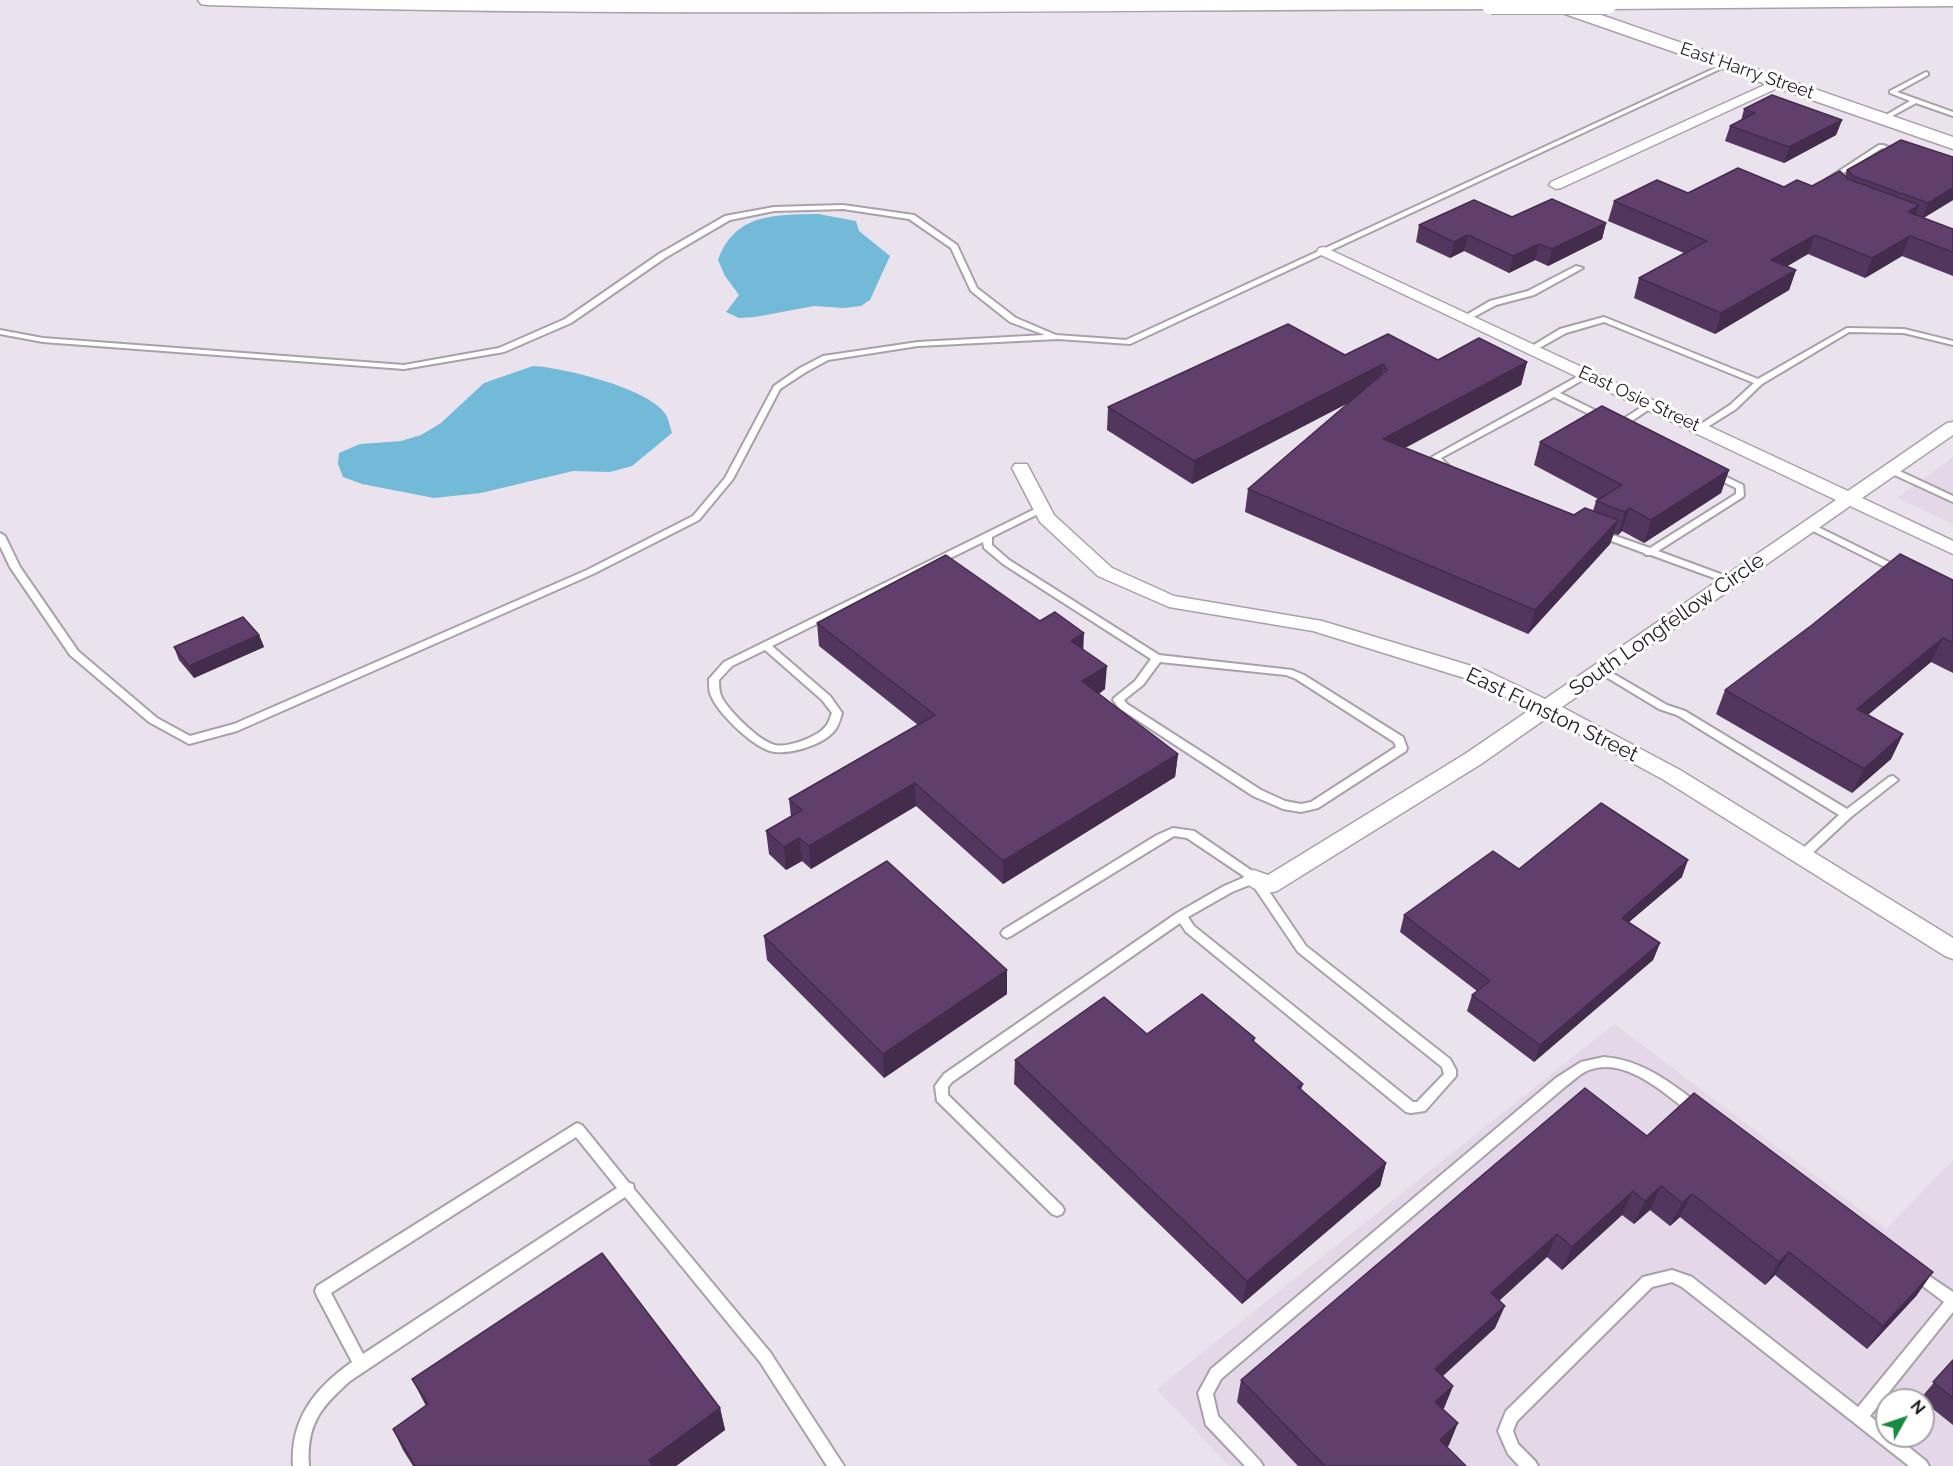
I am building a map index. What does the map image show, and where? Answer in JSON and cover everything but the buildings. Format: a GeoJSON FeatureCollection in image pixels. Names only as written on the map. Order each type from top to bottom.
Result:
{"type":"FeatureCollection","features":[{"type":"Feature","properties":{"kind":"highway"},"geometry":{"type":"LineString","coordinates":[[207,0],[383,5],[548,6],[1953,1]]}},
{"type":"Feature","properties":{"kind":"main road","name":"East Harry Street"},"geometry":{"type":"LineString","coordinates":[[1542,0],[1953,143]]}},
{"type":"Feature","properties":{"kind":"street"},"geometry":{"type":"LineString","coordinates":[[1556,185],[1780,82]]}},
{"type":"Feature","properties":{"kind":"street","name":"East Osie Street"},"geometry":{"type":"LineString","coordinates":[[1324,251],[1953,548]]}},
{"type":"Feature","properties":{"kind":"street","name":"South Longfellow Circle"},"geometry":{"type":"LineString","coordinates":[[1254,878],[1269,885],[1473,759],[1953,426]]}},
{"type":"Feature","properties":{"kind":"street","name":"East Funston Street"},"geometry":{"type":"LineString","coordinates":[[1021,468],[1046,518],[1105,572],[1169,601],[1316,625],[1478,675],[1547,708],[1672,775],[1953,950]]}},
{"type":"Feature","properties":{"kind":"lane"},"geometry":{"type":"LineString","coordinates":[[0,536],[15,567],[74,652],[153,720],[189,740],[237,727],[590,572],[696,518],[729,479],[777,388],[826,358],[918,344],[1058,337],[1127,342],[1728,64]]}},
{"type":"Feature","properties":{"kind":"lane"},"geometry":{"type":"LineString","coordinates":[[1926,74],[1892,92],[1953,114]]}},
{"type":"Feature","properties":{"kind":"lane"},"geometry":{"type":"LineString","coordinates":[[1883,119],[1915,101]]}},
{"type":"Feature","properties":{"kind":"lane"},"geometry":{"type":"LineString","coordinates":[[1836,187],[1829,179],[1881,146],[1912,156]]}},
{"type":"Feature","properties":{"kind":"lane"},"geometry":{"type":"LineString","coordinates":[[0,332],[43,339],[404,367],[501,350],[568,321],[662,256],[728,218],[774,208],[843,207],[911,217],[954,247],[974,289],[1013,320],[1058,337]]}},
{"type":"Feature","properties":{"kind":"lane"},"geometry":{"type":"LineString","coordinates":[[1465,318],[1493,303],[1531,293],[1579,268]]}},
{"type":"Feature","properties":{"kind":"lane"},"geometry":{"type":"LineString","coordinates":[[1531,349],[1563,331],[1604,319],[1759,382]]}},
{"type":"Feature","properties":{"kind":"lane"},"geometry":{"type":"LineString","coordinates":[[1701,428],[1733,407],[1759,382],[1847,330],[1904,331],[1953,343]]}},
{"type":"Feature","properties":{"kind":"lane"},"geometry":{"type":"LineString","coordinates":[[1457,480],[1436,457],[1587,375]]}},
{"type":"Feature","properties":{"kind":"lane"},"geometry":{"type":"LineString","coordinates":[[1550,395],[1630,430]]}},
{"type":"Feature","properties":{"kind":"lane"},"geometry":{"type":"LineString","coordinates":[[1620,425],[1651,404]]}},
{"type":"Feature","properties":{"kind":"lane"},"geometry":{"type":"LineString","coordinates":[[1649,553],[1740,495],[1740,487],[1700,466]]}},
{"type":"Feature","properties":{"kind":"lane"},"geometry":{"type":"LineString","coordinates":[[1892,470],[1953,499]]}},
{"type":"Feature","properties":{"kind":"lane"},"geometry":{"type":"LineString","coordinates":[[765,645],[826,698],[837,713],[830,730],[808,742],[788,748],[774,748],[761,743],[715,695],[714,679],[728,664],[765,645],[988,536],[1041,509]]}},
{"type":"Feature","properties":{"kind":"lane"},"geometry":{"type":"LineString","coordinates":[[1810,526],[1912,577]]}},
{"type":"Feature","properties":{"kind":"lane"},"geometry":{"type":"LineString","coordinates":[[1586,529],[1731,581]]}},
{"type":"Feature","properties":{"kind":"lane"},"geometry":{"type":"LineString","coordinates":[[988,536],[987,546],[1006,562],[1157,658],[1288,672],[1300,676],[1398,740],[1402,748],[1314,805],[1301,808],[1283,805],[1257,793],[1122,706],[1118,700],[1139,682],[1157,658]]}},
{"type":"Feature","properties":{"kind":"lane"},"geometry":{"type":"LineString","coordinates":[[1602,670],[1663,707],[1681,713],[1847,814]]}},
{"type":"Feature","properties":{"kind":"lane"},"geometry":{"type":"LineString","coordinates":[[1802,856],[1847,814],[1893,780]]}},
{"type":"Feature","properties":{"kind":"lane"},"geometry":{"type":"LineString","coordinates":[[1007,933],[1173,832],[1190,834],[1254,878],[1302,949],[1446,1063],[1450,1076],[1420,1107],[1411,1108],[1190,929],[1181,916]]}},
{"type":"Feature","properties":{"kind":"lane"},"geometry":{"type":"LineString","coordinates":[[1057,1210],[942,1096],[941,1086],[948,1078],[1181,916],[1228,889],[1254,878]]}},
{"type":"Feature","properties":{"kind":"lane"},"geometry":{"type":"LineString","coordinates":[[1256,1466],[1211,1420],[1205,1394],[1216,1374],[1561,1082],[1588,1065],[1606,1062],[1632,1068],[1654,1078],[1703,1114]]}},
{"type":"Feature","properties":{"kind":"lane"},"geometry":{"type":"LineString","coordinates":[[361,1364],[322,1291],[577,1129],[765,1357],[836,1466]]}},
{"type":"Feature","properties":{"kind":"lane"},"geometry":{"type":"LineString","coordinates":[[301,1466],[300,1455],[305,1425],[345,1375],[627,1188]]}},
{"type":"Feature","properties":{"kind":"lane"},"geometry":{"type":"LineString","coordinates":[[1859,1418],[1953,1301],[1905,1264]]}},
{"type":"Feature","properties":{"kind":"lane"},"geometry":{"type":"LineString","coordinates":[[1530,1466],[1513,1449],[1505,1431],[1511,1416],[1648,1282],[1672,1276],[1687,1282],[1921,1466]]}},
{"type":"Feature","properties":{"kind":"shaded area"},"geometry":{"type":"Polygon","coordinates":[[[1953,457],[1953,524],[1897,498],[1953,457]]]}},
{"type":"Feature","properties":{"kind":"shaded area"},"geometry":{"type":"Polygon","coordinates":[[[1614,1024],[1886,1229],[1953,1160],[1953,1466],[1229,1466],[1157,1389],[1614,1024]]]}},
{"type":"Feature","properties":{"kind":"water"},"geometry":{"type":"Polygon","coordinates":[[[818,214],[856,221],[859,231],[890,256],[870,300],[861,306],[843,308],[814,306],[755,317],[739,318],[726,312],[739,295],[725,276],[718,260],[725,245],[735,233],[758,220],[787,215],[818,214]]]}},
{"type":"Feature","properties":{"kind":"water"},"geometry":{"type":"Polygon","coordinates":[[[533,366],[564,370],[625,388],[657,405],[666,415],[672,433],[632,466],[610,472],[573,471],[481,493],[434,498],[362,484],[343,477],[338,464],[339,453],[360,444],[401,441],[421,435],[441,423],[484,383],[533,366]]]}}]}
